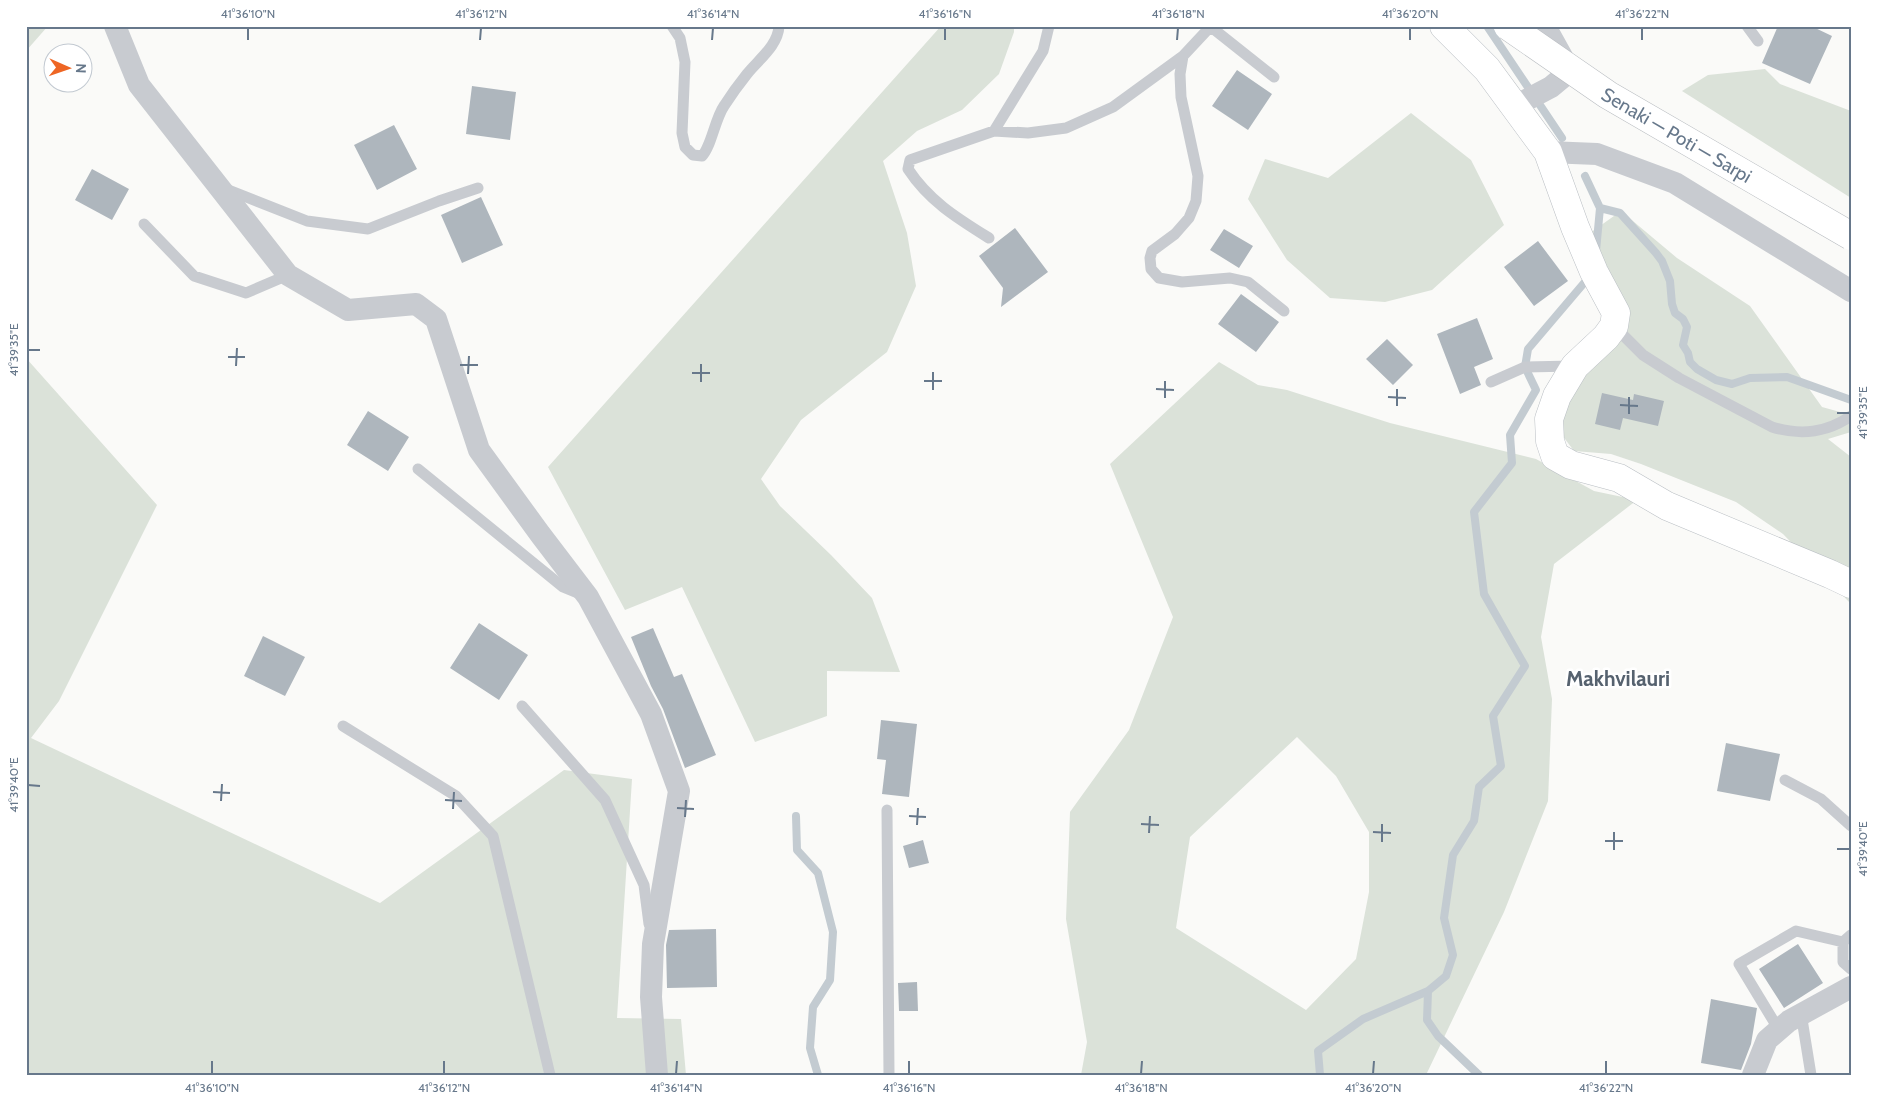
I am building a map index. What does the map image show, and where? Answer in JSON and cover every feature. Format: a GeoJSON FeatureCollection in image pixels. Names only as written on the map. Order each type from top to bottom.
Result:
{"type":"FeatureCollection","features":[{"type":"Feature","properties":{"kind":"main road"},"geometry":{"type":"LineString","coordinates":[[1444,26],[1522,103],[1548,152],[1575,227],[1594,272],[1616,313],[1614,326],[1606,337],[1575,366],[1557,396],[1549,419],[1550,441],[1555,456],[1571,465],[1619,478],[1667,506],[1851,584]]}},
{"type":"Feature","properties":{"kind":"main road","name":"Senaki — Poti — Sarpi"},"geometry":{"type":"LineString","coordinates":[[1508,26],[1608,96],[1851,236]]}},
{"type":"Feature","properties":{"kind":"street"},"geometry":{"type":"LineString","coordinates":[[115,26],[139,85],[288,275],[348,310],[416,304],[436,319],[480,450],[588,597],[651,714],[679,791],[652,944],[651,997],[657,1075]]}},
{"type":"Feature","properties":{"kind":"street"},"geometry":{"type":"LineString","coordinates":[[1522,103],[1551,87],[1563,77],[1565,62],[1545,26]]}},
{"type":"Feature","properties":{"kind":"street"},"geometry":{"type":"LineString","coordinates":[[1548,152],[1597,154],[1675,184],[1851,292]]}},
{"type":"Feature","properties":{"kind":"street"},"geometry":{"type":"LineString","coordinates":[[1753,1075],[1767,1040],[1789,1020],[1851,987]]}},
{"type":"Feature","properties":{"kind":"lane"},"geometry":{"type":"LineString","coordinates":[[672,26],[680,38],[685,62],[682,133],[684,147],[693,156],[702,156],[706,152],[709,139],[722,108],[747,74],[774,43],[779,26]]}},
{"type":"Feature","properties":{"kind":"lane"},"geometry":{"type":"LineString","coordinates":[[994,130],[1043,51],[1049,26]]}},
{"type":"Feature","properties":{"kind":"lane"},"geometry":{"type":"LineString","coordinates":[[1747,26],[1758,41]]}},
{"type":"Feature","properties":{"kind":"lane"},"geometry":{"type":"LineString","coordinates":[[989,238],[952,216],[919,185],[908,169],[910,160],[994,130],[1028,133],[1066,128],[1113,107],[1183,56],[1211,27],[1274,77]]}},
{"type":"Feature","properties":{"kind":"lane"},"geometry":{"type":"LineString","coordinates":[[1183,56],[1180,74],[1181,96],[1198,176],[1196,201],[1188,218],[1175,234],[1152,251],[1150,258],[1151,269],[1159,278],[1182,282],[1230,278],[1248,282],[1284,311]]}},
{"type":"Feature","properties":{"kind":"lane"},"geometry":{"type":"LineString","coordinates":[[217,186],[307,221],[368,230],[439,201],[478,188]]}},
{"type":"Feature","properties":{"kind":"lane"},"geometry":{"type":"LineString","coordinates":[[144,224],[194,276],[246,293],[288,275]]}},
{"type":"Feature","properties":{"kind":"lane"},"geometry":{"type":"LineString","coordinates":[[1614,326],[1643,355],[1678,378],[1772,427],[1788,432],[1809,433],[1823,431],[1851,416]]}},
{"type":"Feature","properties":{"kind":"lane"},"geometry":{"type":"LineString","coordinates":[[1491,382],[1525,367],[1575,366]]}},
{"type":"Feature","properties":{"kind":"lane"},"geometry":{"type":"LineString","coordinates":[[418,469],[562,587],[588,597]]}},
{"type":"Feature","properties":{"kind":"lane"},"geometry":{"type":"LineString","coordinates":[[522,706],[605,800],[644,886],[652,944]]}},
{"type":"Feature","properties":{"kind":"lane"},"geometry":{"type":"LineString","coordinates":[[343,726],[456,796],[493,836],[550,1075]]}},
{"type":"Feature","properties":{"kind":"lane"},"geometry":{"type":"LineString","coordinates":[[1785,780],[1822,800],[1851,826]]}},
{"type":"Feature","properties":{"kind":"lane"},"geometry":{"type":"LineString","coordinates":[[887,810],[889,1075]]}},
{"type":"Feature","properties":{"kind":"lane"},"geometry":{"type":"LineString","coordinates":[[1779,1030],[1739,964],[1796,931],[1847,939],[1842,962],[1851,969]]}},
{"type":"Feature","properties":{"kind":"lane"},"geometry":{"type":"LineString","coordinates":[[1801,1013],[1811,1075]]}},
{"type":"Feature","properties":{"kind":"shaded area"},"geometry":{"type":"Polygon","coordinates":[[[26,26],[48,26],[26,51],[26,26]]]}},
{"type":"Feature","properties":{"kind":"shaded area"},"geometry":{"type":"Polygon","coordinates":[[[941,26],[1014,26],[1014,32],[999,74],[962,110],[917,131],[883,161],[907,233],[916,286],[887,352],[801,420],[761,479],[780,506],[872,598],[900,672],[827,671],[827,716],[755,742],[682,587],[625,610],[548,467],[941,26]]]}},
{"type":"Feature","properties":{"kind":"shaded area"},"geometry":{"type":"Polygon","coordinates":[[[1765,69],[1780,84],[1851,111],[1851,198],[1682,91],[1708,75],[1765,69]]]}},
{"type":"Feature","properties":{"kind":"shaded area"},"geometry":{"type":"Polygon","coordinates":[[[1411,113],[1471,160],[1504,225],[1432,290],[1385,302],[1330,298],[1287,260],[1248,199],[1265,159],[1328,178],[1411,113]]]}},
{"type":"Feature","properties":{"kind":"shaded area"},"geometry":{"type":"Polygon","coordinates":[[[1621,211],[1677,258],[1750,306],[1822,407],[1851,415],[1851,432],[1828,439],[1851,457],[1851,604],[1783,534],[1736,502],[1611,454],[1574,451],[1559,431],[1583,352],[1614,326],[1583,238],[1621,211]]]}},
{"type":"Feature","properties":{"kind":"shaded area"},"geometry":{"type":"Polygon","coordinates":[[[26,358],[157,505],[59,701],[31,738],[380,903],[564,770],[632,779],[617,1018],[681,1019],[686,1075],[26,1075],[26,358]]]}},
{"type":"Feature","properties":{"kind":"shaded area"},"geometry":{"type":"Polygon","coordinates":[[[1219,362],[1258,385],[1287,390],[1390,423],[1536,459],[1594,491],[1637,500],[1554,564],[1541,637],[1552,699],[1548,801],[1504,912],[1426,1075],[1081,1075],[1087,1042],[1066,919],[1070,812],[1129,730],[1173,617],[1110,464],[1219,362]],[[1297,737],[1190,837],[1176,928],[1306,1010],[1356,959],[1369,892],[1369,832],[1336,776],[1297,737]]]}},
{"type":"Feature","properties":{"kind":"building"},"geometry":{"type":"Polygon","coordinates":[[[1778,26],[1811,26],[1832,36],[1810,84],[1762,63],[1778,26]]]}},
{"type":"Feature","properties":{"kind":"building"},"geometry":{"type":"Polygon","coordinates":[[[1237,70],[1272,94],[1248,130],[1212,106],[1237,70]]]}},
{"type":"Feature","properties":{"kind":"building"},"geometry":{"type":"Polygon","coordinates":[[[472,86],[516,92],[510,140],[466,134],[472,86]]]}},
{"type":"Feature","properties":{"kind":"building"},"geometry":{"type":"Polygon","coordinates":[[[394,125],[417,169],[377,190],[354,145],[394,125]]]}},
{"type":"Feature","properties":{"kind":"building"},"geometry":{"type":"Polygon","coordinates":[[[92,169],[129,189],[112,220],[75,200],[92,169]]]}},
{"type":"Feature","properties":{"kind":"building"},"geometry":{"type":"Polygon","coordinates":[[[481,197],[503,245],[462,263],[441,215],[481,197]]]}},
{"type":"Feature","properties":{"kind":"building"},"geometry":{"type":"Polygon","coordinates":[[[1015,228],[1048,272],[1001,307],[1003,288],[979,256],[1015,228]]]}},
{"type":"Feature","properties":{"kind":"building"},"geometry":{"type":"Polygon","coordinates":[[[1224,229],[1253,246],[1239,268],[1210,250],[1224,229]]]}},
{"type":"Feature","properties":{"kind":"building"},"geometry":{"type":"Polygon","coordinates":[[[1538,241],[1568,281],[1534,306],[1504,267],[1538,241]]]}},
{"type":"Feature","properties":{"kind":"building"},"geometry":{"type":"Polygon","coordinates":[[[1241,294],[1279,322],[1256,352],[1218,324],[1241,294]]]}},
{"type":"Feature","properties":{"kind":"building"},"geometry":{"type":"Polygon","coordinates":[[[1477,318],[1493,359],[1474,367],[1481,385],[1460,394],[1437,334],[1477,318]]]}},
{"type":"Feature","properties":{"kind":"building"},"geometry":{"type":"Polygon","coordinates":[[[1387,339],[1413,365],[1393,385],[1366,359],[1387,339]]]}},
{"type":"Feature","properties":{"kind":"building"},"geometry":{"type":"Polygon","coordinates":[[[1602,393],[1633,400],[1634,394],[1664,401],[1658,426],[1623,418],[1620,430],[1595,424],[1602,393]]]}},
{"type":"Feature","properties":{"kind":"building"},"geometry":{"type":"Polygon","coordinates":[[[368,411],[409,437],[388,471],[347,445],[368,411]]]}},
{"type":"Feature","properties":{"kind":"building"},"geometry":{"type":"Polygon","coordinates":[[[479,623],[528,655],[499,700],[450,668],[479,623]]]}},
{"type":"Feature","properties":{"kind":"building"},"geometry":{"type":"Polygon","coordinates":[[[653,628],[674,677],[682,674],[716,755],[685,768],[663,709],[651,686],[631,637],[653,628]]]}},
{"type":"Feature","properties":{"kind":"building"},"geometry":{"type":"Polygon","coordinates":[[[263,636],[305,657],[285,696],[244,676],[263,636]]]}},
{"type":"Feature","properties":{"kind":"building"},"geometry":{"type":"Polygon","coordinates":[[[881,720],[917,724],[909,797],[882,794],[886,760],[877,759],[881,720]]]}},
{"type":"Feature","properties":{"kind":"building"},"geometry":{"type":"Polygon","coordinates":[[[1726,743],[1780,754],[1770,801],[1717,791],[1726,743]]]}},
{"type":"Feature","properties":{"kind":"building"},"geometry":{"type":"Polygon","coordinates":[[[923,840],[929,863],[909,868],[903,846],[923,840]]]}},
{"type":"Feature","properties":{"kind":"building"},"geometry":{"type":"Polygon","coordinates":[[[716,929],[717,987],[667,988],[666,945],[669,930],[716,929]]]}},
{"type":"Feature","properties":{"kind":"building"},"geometry":{"type":"Polygon","coordinates":[[[1798,944],[1823,983],[1784,1008],[1759,969],[1798,944]]]}},
{"type":"Feature","properties":{"kind":"building"},"geometry":{"type":"Polygon","coordinates":[[[917,982],[918,1011],[899,1011],[898,983],[917,982]]]}},
{"type":"Feature","properties":{"kind":"building"},"geometry":{"type":"Polygon","coordinates":[[[1711,999],[1757,1008],[1751,1044],[1741,1070],[1701,1063],[1711,999]]]}},
{"type":"Feature","properties":{"kind":"waterway"},"geometry":{"type":"LineString","coordinates":[[1487,26],[1562,138]]}},
{"type":"Feature","properties":{"kind":"waterway"},"geometry":{"type":"LineString","coordinates":[[1585,176],[1600,208],[1596,251]]}},
{"type":"Feature","properties":{"kind":"waterway"},"geometry":{"type":"LineString","coordinates":[[1600,208],[1620,213],[1662,261],[1670,281],[1672,304],[1675,313],[1683,319],[1687,327],[1683,345],[1688,353],[1690,362],[1697,369],[1716,380],[1732,384],[1750,378],[1787,377],[1851,400]]}},
{"type":"Feature","properties":{"kind":"waterway"},"geometry":{"type":"LineString","coordinates":[[1320,1075],[1318,1051],[1363,1019],[1428,991],[1446,976],[1453,955],[1444,918],[1453,855],[1474,821],[1479,787],[1501,766],[1493,716],[1525,666],[1484,594],[1474,512],[1512,463],[1510,435],[1536,390],[1525,367],[1528,349],[1590,276]]}},
{"type":"Feature","properties":{"kind":"waterway"},"geometry":{"type":"LineString","coordinates":[[796,816],[797,850],[818,873],[833,932],[830,980],[813,1007],[810,1048],[818,1075]]}},
{"type":"Feature","properties":{"kind":"waterway"},"geometry":{"type":"LineString","coordinates":[[1428,991],[1427,1020],[1438,1036],[1479,1075]]}},
{"type":"Feature","properties":{"kind":"district","name":"Makhvilauri"},"geometry":{"type":"Point","coordinates":[1618,679]}}]}
